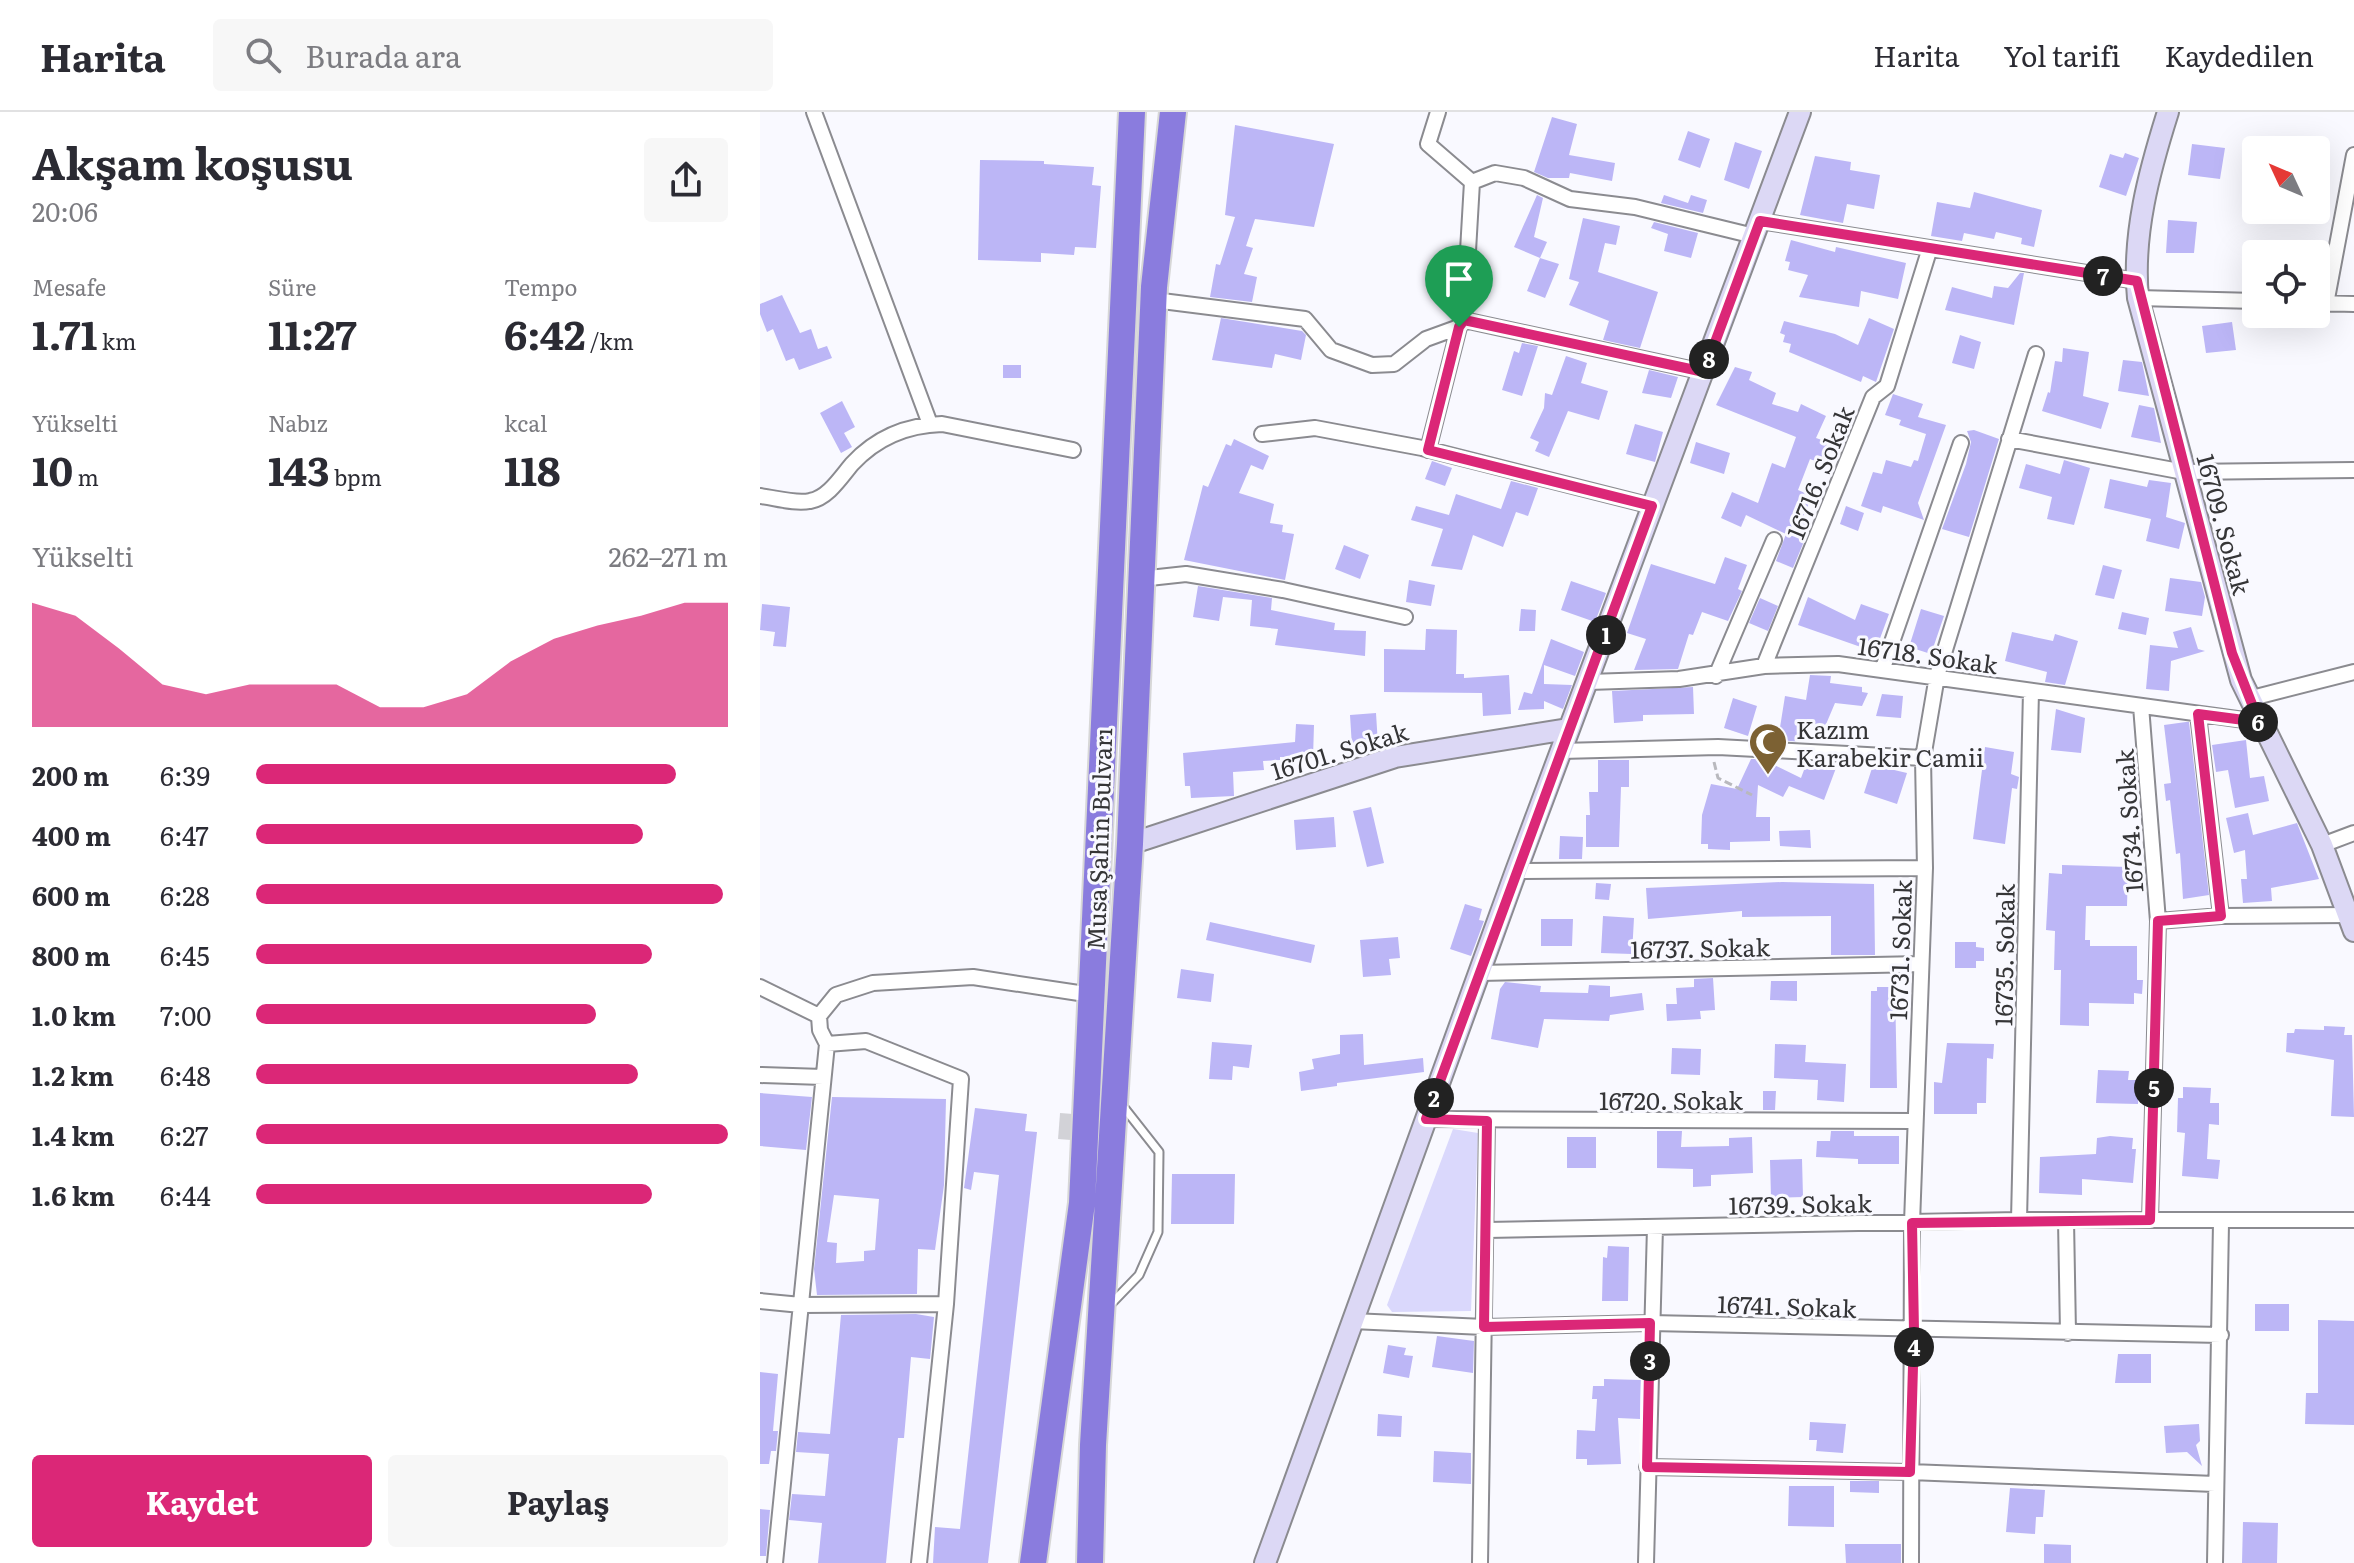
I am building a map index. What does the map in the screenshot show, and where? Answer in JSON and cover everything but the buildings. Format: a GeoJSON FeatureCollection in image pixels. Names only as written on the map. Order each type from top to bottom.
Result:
{"type":"FeatureCollection","features":[{"type":"Feature","properties":{"kind":"highway","name":"Musa Şahin Bulvarı"},"geometry":{"type":"LineString","coordinates":[[1033,1563],[1083,1181],[1132,112]]}},
{"type":"Feature","properties":{"kind":"highway","name":"Musa Şahin Bulvarı"},"geometry":{"type":"LineString","coordinates":[[1090,1563],[1093,1445],[1104,1312],[1130,844],[1154,300],[1173,112]]}},
{"type":"Feature","properties":{"kind":"highway"},"geometry":{"type":"LineString","coordinates":[[1083,1181],[1073,1163],[1072,1127],[1078,1068],[1090,1023]]}},
{"type":"Feature","properties":{"kind":"main road"},"geometry":{"type":"LineString","coordinates":[[1265,1563],[1568,729],[1589,682],[1800,112]]}},
{"type":"Feature","properties":{"kind":"main road","name":"16709. Sokak"},"geometry":{"type":"LineString","coordinates":[[2168,112],[2138,231],[2134,257],[2138,289],[2184,472],[2248,699],[2322,845],[2351,923]]}},
{"type":"Feature","properties":{"kind":"main road","name":"16701. Sokak"},"geometry":{"type":"LineString","coordinates":[[1130,844],[1395,757],[1568,729]]}},
{"type":"Feature","properties":{"kind":"street"},"geometry":{"type":"LineString","coordinates":[[814,112],[930,424]]}},
{"type":"Feature","properties":{"kind":"street"},"geometry":{"type":"LineString","coordinates":[[1438,112],[1428,144],[1472,182]]}},
{"type":"Feature","properties":{"kind":"street"},"geometry":{"type":"LineString","coordinates":[[2330,263],[2354,155]]}},
{"type":"Feature","properties":{"kind":"street"},"geometry":{"type":"LineString","coordinates":[[1472,182],[1495,173],[1524,178],[1570,199],[1757,229],[1929,251],[2138,289],[2242,300]]}},
{"type":"Feature","properties":{"kind":"street"},"geometry":{"type":"LineString","coordinates":[[1428,450],[1461,324],[1472,182]]}},
{"type":"Feature","properties":{"kind":"street","name":"16716. Sokak"},"geometry":{"type":"LineString","coordinates":[[1764,666],[1873,397],[1887,386],[1929,251]]}},
{"type":"Feature","properties":{"kind":"street"},"geometry":{"type":"LineString","coordinates":[[1154,300],[1305,319],[1331,350],[1372,365],[1394,364],[1426,339],[1461,324],[1704,372]]}},
{"type":"Feature","properties":{"kind":"street"},"geometry":{"type":"LineString","coordinates":[[2330,303],[2354,304]]}},
{"type":"Feature","properties":{"kind":"street","name":"16731. Sokak"},"geometry":{"type":"LineString","coordinates":[[1911,1563],[1912,1223],[1925,868],[1923,758],[1937,676],[2036,354]]}},
{"type":"Feature","properties":{"kind":"street"},"geometry":{"type":"LineString","coordinates":[[760,496],[796,501],[824,494],[854,463],[887,437],[930,424],[1073,450]]}},
{"type":"Feature","properties":{"kind":"street"},"geometry":{"type":"LineString","coordinates":[[1262,434],[1315,428],[1428,450],[1652,506]]}},
{"type":"Feature","properties":{"kind":"street"},"geometry":{"type":"LineString","coordinates":[[2009,439],[2184,472],[2354,470]]}},
{"type":"Feature","properties":{"kind":"street"},"geometry":{"type":"LineString","coordinates":[[1883,668],[1961,443]]}},
{"type":"Feature","properties":{"kind":"street"},"geometry":{"type":"LineString","coordinates":[[1716,676],[1774,540]]}},
{"type":"Feature","properties":{"kind":"street"},"geometry":{"type":"LineString","coordinates":[[1140,579],[1186,574],[1283,590],[1405,617]]}},
{"type":"Feature","properties":{"kind":"street","name":"16718. Sokak"},"geometry":{"type":"LineString","coordinates":[[1589,682],[1716,676],[1764,666],[1838,664],[2259,722]]}},
{"type":"Feature","properties":{"kind":"street"},"geometry":{"type":"LineString","coordinates":[[2248,699],[2354,672]]}},
{"type":"Feature","properties":{"kind":"street","name":"16735. Sokak"},"geometry":{"type":"LineString","coordinates":[[2019,1220],[2031,691]]}},
{"type":"Feature","properties":{"kind":"street","name":"16734. Sokak"},"geometry":{"type":"LineString","coordinates":[[2141,706],[2158,921],[2150,1220]]}},
{"type":"Feature","properties":{"kind":"street"},"geometry":{"type":"LineString","coordinates":[[2198,714],[2221,916]]}},
{"type":"Feature","properties":{"kind":"street"},"geometry":{"type":"LineString","coordinates":[[1561,751],[1711,747],[1816,750],[1923,758]]}},
{"type":"Feature","properties":{"kind":"street"},"geometry":{"type":"LineString","coordinates":[[2322,845],[2354,833]]}},
{"type":"Feature","properties":{"kind":"street"},"geometry":{"type":"LineString","coordinates":[[1516,871],[1925,868]]}},
{"type":"Feature","properties":{"kind":"street"},"geometry":{"type":"LineString","coordinates":[[2158,921],[2221,916],[2351,923]]}},
{"type":"Feature","properties":{"kind":"street","name":"16737. Sokak"},"geometry":{"type":"LineString","coordinates":[[1480,973],[1921,964]]}},
{"type":"Feature","properties":{"kind":"street"},"geometry":{"type":"LineString","coordinates":[[775,1563],[827,1044],[820,1030],[819,1016],[836,995],[873,983],[973,977],[1092,995]]}},
{"type":"Feature","properties":{"kind":"street"},"geometry":{"type":"LineString","coordinates":[[760,987],[819,1016]]}},
{"type":"Feature","properties":{"kind":"street"},"geometry":{"type":"LineString","coordinates":[[827,1044],[866,1041],[961,1079],[946,1304],[919,1563]]}},
{"type":"Feature","properties":{"kind":"street"},"geometry":{"type":"LineString","coordinates":[[760,1075],[823,1077]]}},
{"type":"Feature","properties":{"kind":"street","name":"16720. Sokak"},"geometry":{"type":"LineString","coordinates":[[1426,1119],[1915,1121]]}},
{"type":"Feature","properties":{"kind":"street"},"geometry":{"type":"LineString","coordinates":[[1480,1563],[1487,1121]]}},
{"type":"Feature","properties":{"kind":"street","name":"16739. Sokak"},"geometry":{"type":"LineString","coordinates":[[1487,1230],[2019,1220],[2221,1223],[2354,1220]]}},
{"type":"Feature","properties":{"kind":"street"},"geometry":{"type":"LineString","coordinates":[[2066,1220],[2068,1333]]}},
{"type":"Feature","properties":{"kind":"street"},"geometry":{"type":"LineString","coordinates":[[2215,1563],[2221,1223]]}},
{"type":"Feature","properties":{"kind":"street"},"geometry":{"type":"LineString","coordinates":[[1646,1563],[1650,1323],[1655,1227]]}},
{"type":"Feature","properties":{"kind":"street"},"geometry":{"type":"LineString","coordinates":[[760,1301],[801,1305],[946,1304]]}},
{"type":"Feature","properties":{"kind":"street","name":"16741. Sokak"},"geometry":{"type":"LineString","coordinates":[[1352,1321],[1484,1327],[1650,1323],[1914,1331],[2221,1335]]}},
{"type":"Feature","properties":{"kind":"street"},"geometry":{"type":"LineString","coordinates":[[1647,1467],[1910,1472],[2215,1484]]}},
{"type":"Feature","properties":{"kind":"lane"},"geometry":{"type":"LineString","coordinates":[[1104,1312],[1139,1275],[1158,1232],[1159,1152],[1116,1098]]}},
{"type":"Feature","properties":{"kind":"path"},"geometry":{"type":"LineString","coordinates":[[1711,747],[1718,778],[1752,795]]}},
{"type":"Feature","properties":{"kind":"shaded area"},"geometry":{"type":"Polygon","coordinates":[[[1453,1129],[1478,1133],[1471,1311],[1392,1312],[1387,1305],[1453,1129]]]}},
{"type":"Feature","properties":{"kind":"tunnel"},"geometry":{"type":"LineString","coordinates":[[1071,1140],[1073,1114]]}},
{"type":"Feature","properties":{"kind":"place","name":"Kazım Karabekir Camii"},"geometry":{"type":"Point","coordinates":[1768,776]}},
{"type":"Feature","properties":{"kind":"route"},"geometry":{"type":"LineString","coordinates":[[1760,221],[1929,251],[2137,281],[2138,298],[2232,653],[2259,722],[2198,714],[2221,916],[2158,921],[2150,1220],[1912,1223],[1914,1331],[1910,1472],[1647,1467],[1650,1323],[1484,1327],[1487,1121],[1426,1119],[1652,506],[1428,450],[1459,327],[1464,320],[1704,372],[1760,221]]}}]}
